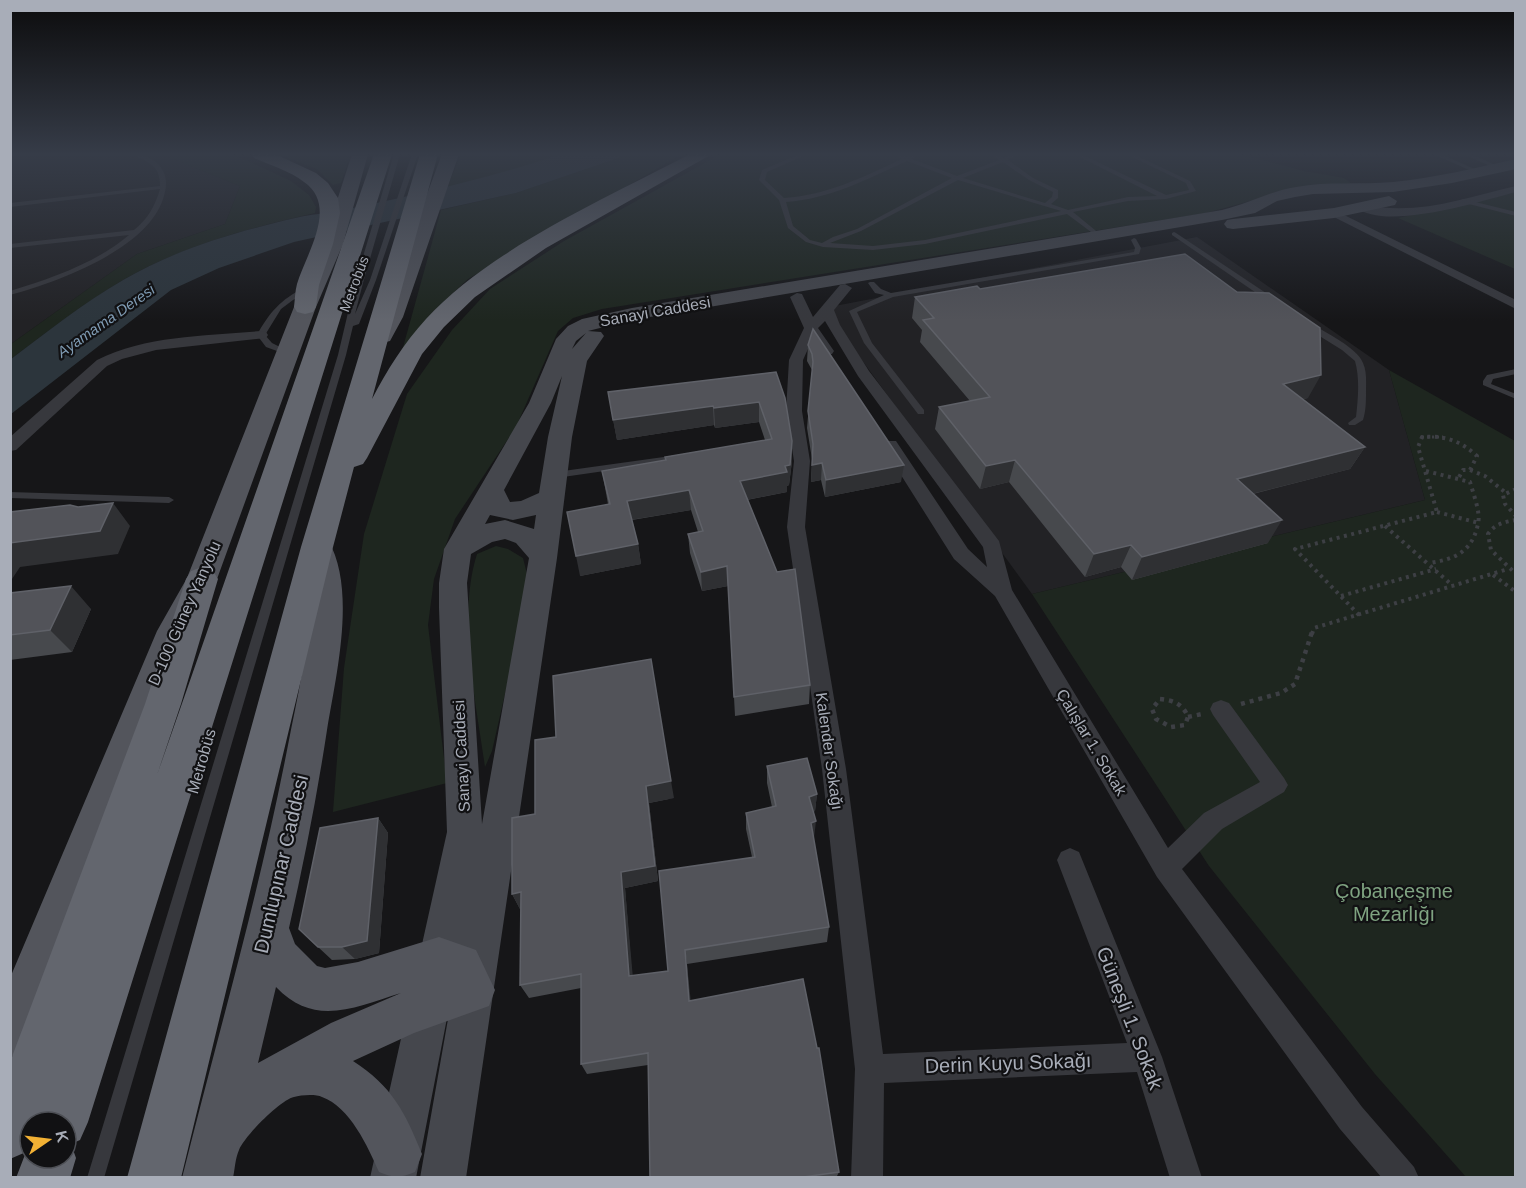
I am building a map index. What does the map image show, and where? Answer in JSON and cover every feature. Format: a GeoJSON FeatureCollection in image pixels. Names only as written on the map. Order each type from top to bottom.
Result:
{"type":"FeatureCollection","features":[{"type":"Feature","properties":{"kind":"highway"},"geometry":{"type":"LineString","coordinates":[[306,298],[325,236],[330,209]]}},
{"type":"Feature","properties":{"kind":"highway"},"geometry":{"type":"LineString","coordinates":[[66,1110],[365,209]]}},
{"type":"Feature","properties":{"kind":"highway"},"geometry":{"type":"LineString","coordinates":[[154,1178],[317,547],[413,209]]}},
{"type":"Feature","properties":{"kind":"highway"},"geometry":{"type":"LineString","coordinates":[[335,485],[378,417],[405,362],[419,341],[456,300],[507,262],[601,209]]}},
{"type":"Feature","properties":{"kind":"highway"},"geometry":{"type":"LineString","coordinates":[[10,1133],[159,715],[202,579]]}},
{"type":"Feature","properties":{"kind":"main road","name":"D-100 Güney Yanyolu"},"geometry":{"type":"LineString","coordinates":[[13,1025],[173,631],[202,579],[288,352],[306,298],[333,244],[343,209]]}},
{"type":"Feature","properties":{"kind":"main road"},"geometry":{"type":"LineString","coordinates":[[367,365],[392,317],[431,209]]}},
{"type":"Feature","properties":{"kind":"main road","name":"Sanayi Caddesi"},"geometry":{"type":"LineString","coordinates":[[442,1178],[543,558],[560,437],[576,360],[586,344],[595,335],[629,326],[845,288],[881,289],[1134,240],[1186,228],[1249,209]]}},
{"type":"Feature","properties":{"kind":"main road"},"geometry":{"type":"LineString","coordinates":[[1266,209],[1271,214],[1284,218]]}},
{"type":"Feature","properties":{"kind":"main road","name":"Sanayi Caddesi"},"geometry":{"type":"LineString","coordinates":[[395,1166],[465,831],[453,608],[453,583],[458,549],[540,403],[566,339],[575,330],[589,323],[1099,236],[1351,209]]}},
{"type":"Feature","properties":{"kind":"main road"},"geometry":{"type":"LineString","coordinates":[[495,486],[494,500],[498,509],[507,512],[530,509],[553,487]]}},
{"type":"Feature","properties":{"kind":"main road"},"geometry":{"type":"LineString","coordinates":[[458,549],[476,537],[496,530],[513,529],[536,545],[543,558]]}},
{"type":"Feature","properties":{"kind":"main road","name":"Dumlupınar Caddesi"},"geometry":{"type":"LineString","coordinates":[[212,1158],[268,929],[303,768],[321,656],[326,606],[324,568],[317,547]]}},
{"type":"Feature","properties":{"kind":"main road"},"geometry":{"type":"LineString","coordinates":[[212,1158],[237,1111],[285,1073],[340,1044],[430,1003],[473,990],[460,966],[439,959],[358,984],[325,990],[304,985],[280,959],[268,929]]}},
{"type":"Feature","properties":{"kind":"main road"},"geometry":{"type":"LineString","coordinates":[[285,1073],[327,1072],[354,1089],[380,1116],[395,1166]]}},
{"type":"Feature","properties":{"kind":"street"},"geometry":{"type":"LineString","coordinates":[[1365,209],[1369,212],[1406,214],[1426,209]]}},
{"type":"Feature","properties":{"kind":"street"},"geometry":{"type":"LineString","coordinates":[[1334,213],[1515,305]]}},
{"type":"Feature","properties":{"kind":"street","name":"Kalender Sokağı"},"geometry":{"type":"LineString","coordinates":[[845,288],[811,328],[796,360],[794,411],[802,461],[796,527],[834,769],[870,1069],[867,1178]]}},
{"type":"Feature","properties":{"kind":"street"},"geometry":{"type":"LineString","coordinates":[[797,297],[811,328],[837,366]]}},
{"type":"Feature","properties":{"kind":"street"},"geometry":{"type":"LineString","coordinates":[[827,310],[833,325],[863,373],[992,546],[1002,591]]}},
{"type":"Feature","properties":{"kind":"street"},"geometry":{"type":"LineString","coordinates":[[10,446],[97,368],[115,356],[139,349],[261,336]]}},
{"type":"Feature","properties":{"kind":"street","name":"Çalışlar 1. Sokak"},"geometry":{"type":"LineString","coordinates":[[882,434],[961,554],[1002,591],[1166,868],[1352,1118],[1403,1178]]}},
{"type":"Feature","properties":{"kind":"street"},"geometry":{"type":"LineString","coordinates":[[1166,868],[1213,820],[1276,785],[1221,709]]}},
{"type":"Feature","properties":{"kind":"street","name":"Güneşli 1. Sokak"},"geometry":{"type":"LineString","coordinates":[[1070,860],[1147,1057],[1186,1178]]}},
{"type":"Feature","properties":{"kind":"street","name":"Derin Kuyu Sokağı"},"geometry":{"type":"LineString","coordinates":[[870,1069],[1147,1057]]}},
{"type":"Feature","properties":{"kind":"lane"},"geometry":{"type":"LineString","coordinates":[[10,293],[37,286],[96,260],[135,232],[156,209]]}},
{"type":"Feature","properties":{"kind":"lane","name":"Metrobüs"},"geometry":{"type":"LineString","coordinates":[[95,1178],[342,356],[359,283],[381,209]]}},
{"type":"Feature","properties":{"kind":"lane","name":"Metrobüs"},"geometry":{"type":"LineString","coordinates":[[342,356],[373,280],[397,209]]}},
{"type":"Feature","properties":{"kind":"lane"},"geometry":{"type":"LineString","coordinates":[[785,209],[790,227],[808,241],[824,245],[873,249],[925,242],[1081,209]]}},
{"type":"Feature","properties":{"kind":"lane"},"geometry":{"type":"LineString","coordinates":[[824,245],[835,238],[860,230],[898,209]]}},
{"type":"Feature","properties":{"kind":"lane"},"geometry":{"type":"LineString","coordinates":[[1059,209],[1069,212],[1099,236]]}},
{"type":"Feature","properties":{"kind":"lane"},"geometry":{"type":"LineString","coordinates":[[1497,209],[1515,214]]}},
{"type":"Feature","properties":{"kind":"lane"},"geometry":{"type":"LineString","coordinates":[[1186,228],[1280,306]]}},
{"type":"Feature","properties":{"kind":"lane"},"geometry":{"type":"LineString","coordinates":[[10,246],[135,232]]}},
{"type":"Feature","properties":{"kind":"lane"},"geometry":{"type":"LineString","coordinates":[[881,289],[853,311],[868,343],[921,412]]}},
{"type":"Feature","properties":{"kind":"lane"},"geometry":{"type":"LineString","coordinates":[[288,352],[270,345],[261,336],[280,304],[306,298]]}},
{"type":"Feature","properties":{"kind":"lane"},"geometry":{"type":"LineString","coordinates":[[1299,318],[1358,358],[1361,368],[1361,410],[1359,418],[1352,423]]}},
{"type":"Feature","properties":{"kind":"lane"},"geometry":{"type":"LineString","coordinates":[[1515,371],[1490,377],[1487,381],[1487,385],[1497,391],[1515,397]]}},
{"type":"Feature","properties":{"kind":"lane"},"geometry":{"type":"LineString","coordinates":[[553,487],[687,456]]}},
{"type":"Feature","properties":{"kind":"lane"},"geometry":{"type":"LineString","coordinates":[[10,495],[169,500]]}},
{"type":"Feature","properties":{"kind":"path"},"geometry":{"type":"LineString","coordinates":[[1437,512],[1418,447],[1422,437],[1438,435],[1467,445],[1478,456],[1470,470]]}},
{"type":"Feature","properties":{"kind":"path"},"geometry":{"type":"LineString","coordinates":[[1458,479],[1463,470],[1470,470],[1485,476],[1506,493]]}},
{"type":"Feature","properties":{"kind":"path"},"geometry":{"type":"LineString","coordinates":[[1425,471],[1470,482],[1479,523],[1466,550],[1453,559],[1430,563]]}},
{"type":"Feature","properties":{"kind":"path"},"geometry":{"type":"LineString","coordinates":[[1515,489],[1503,495],[1505,504],[1515,518],[1492,526],[1487,534],[1488,545],[1495,557],[1515,574]]}},
{"type":"Feature","properties":{"kind":"path"},"geometry":{"type":"LineString","coordinates":[[1359,615],[1295,549],[1437,512],[1479,523]]}},
{"type":"Feature","properties":{"kind":"path"},"geometry":{"type":"LineString","coordinates":[[1385,525],[1454,586]]}},
{"type":"Feature","properties":{"kind":"path"},"geometry":{"type":"LineString","coordinates":[[1341,596],[1436,569]]}},
{"type":"Feature","properties":{"kind":"path"},"geometry":{"type":"LineString","coordinates":[[1188,717],[1281,693],[1288,689],[1294,684],[1314,628],[1508,569]]}},
{"type":"Feature","properties":{"kind":"path"},"geometry":{"type":"LineString","coordinates":[[1493,574],[1515,592]]}},
{"type":"Feature","properties":{"kind":"path"},"geometry":{"type":"LineString","coordinates":[[1160,699],[1172,700],[1183,707],[1188,717],[1185,725],[1181,727],[1165,726],[1156,718],[1153,705],[1160,699]]}},
{"type":"Feature","properties":{"kind":"shaded area"},"geometry":{"type":"Polygon","coordinates":[[[11,209],[231,209],[225,224],[137,254],[11,344],[11,209]]]}},
{"type":"Feature","properties":{"kind":"shaded area"},"geometry":{"type":"Polygon","coordinates":[[[1197,237],[1389,370],[1425,500],[1032,594],[824,308],[1197,237]]]}},
{"type":"Feature","properties":{"kind":"green space"},"geometry":{"type":"Polygon","coordinates":[[[231,209],[316,209],[315,213],[217,239],[146,268],[94,298],[11,359],[11,344],[137,254],[225,224],[231,209]]]}},
{"type":"Feature","properties":{"kind":"green space"},"geometry":{"type":"Polygon","coordinates":[[[587,209],[468,279],[433,312],[402,351],[441,210],[587,209]]]}},
{"type":"Feature","properties":{"kind":"green space"},"geometry":{"type":"Polygon","coordinates":[[[621,209],[1219,209],[602,309],[573,318],[558,331],[516,427],[455,519],[434,579],[428,625],[447,783],[333,812],[344,668],[364,534],[407,394],[452,330],[490,289],[564,241],[621,209]]]}},
{"type":"Feature","properties":{"kind":"green space"},"geometry":{"type":"Polygon","coordinates":[[[1437,209],[1515,209],[1515,269],[1398,218],[1437,209]]]}},
{"type":"Feature","properties":{"kind":"green space","name":"Çobançeşme Mezarlığı"},"geometry":{"type":"Polygon","coordinates":[[[1389,370],[1515,441],[1515,1177],[1466,1177],[1375,1074],[1209,866],[1032,594],[1425,500],[1389,370]]]}},
{"type":"Feature","properties":{"kind":"green space"},"geometry":{"type":"Polygon","coordinates":[[[496,546],[508,549],[523,558],[528,578],[527,597],[492,751],[485,767],[470,660],[469,605],[471,579],[477,554],[496,546]]]}},
{"type":"Feature","properties":{"kind":"water","name":"Ayamama Deresi"},"geometry":{"type":"Polygon","coordinates":[[[346,209],[442,209],[294,242],[219,268],[171,290],[11,414],[11,359],[94,298],[155,263],[189,249],[294,218],[346,209]]]}},
{"type":"Feature","properties":{"kind":"building"},"geometry":{"type":"Polygon","coordinates":[[[1185,254],[1237,292],[1269,293],[1320,328],[1321,375],[1283,384],[1365,447],[1237,479],[1282,520],[1142,557],[1131,545],[1094,554],[1015,460],[986,466],[939,407],[990,397],[923,320],[934,318],[915,297],[977,286],[980,289],[1185,254]]]}},
{"type":"Feature","properties":{"kind":"building"},"geometry":{"type":"Polygon","coordinates":[[[813,329],[904,465],[826,480],[822,463],[812,465],[813,444],[808,411],[813,362],[808,345],[813,329]]]}},
{"type":"Feature","properties":{"kind":"building"},"geometry":{"type":"Polygon","coordinates":[[[776,372],[785,398],[792,441],[790,465],[785,466],[787,472],[740,481],[777,572],[795,569],[810,685],[734,697],[727,566],[701,572],[688,534],[703,531],[689,490],[627,501],[638,544],[576,556],[567,512],[610,504],[602,471],[666,460],[665,457],[772,439],[759,402],[613,420],[608,392],[776,372]]]}},
{"type":"Feature","properties":{"kind":"building"},"geometry":{"type":"Polygon","coordinates":[[[113,503],[100,531],[10,543],[10,512],[113,503]]]}},
{"type":"Feature","properties":{"kind":"building"},"geometry":{"type":"Polygon","coordinates":[[[71,586],[50,630],[10,635],[10,593],[71,586]]]}},
{"type":"Feature","properties":{"kind":"building"},"geometry":{"type":"Polygon","coordinates":[[[651,659],[671,781],[646,786],[655,866],[621,872],[629,976],[668,971],[659,871],[755,857],[746,813],[776,806],[767,766],[807,758],[817,794],[809,797],[816,821],[811,823],[829,927],[685,950],[689,1001],[803,979],[817,1048],[819,1048],[839,1172],[796,1178],[650,1178],[648,1053],[581,1064],[581,974],[520,985],[521,892],[512,894],[512,818],[535,814],[535,740],[556,737],[553,676],[651,659]]]}},
{"type":"Feature","properties":{"kind":"building"},"geometry":{"type":"Polygon","coordinates":[[[378,818],[367,941],[342,947],[318,947],[299,929],[320,828],[378,818]]]}}]}
